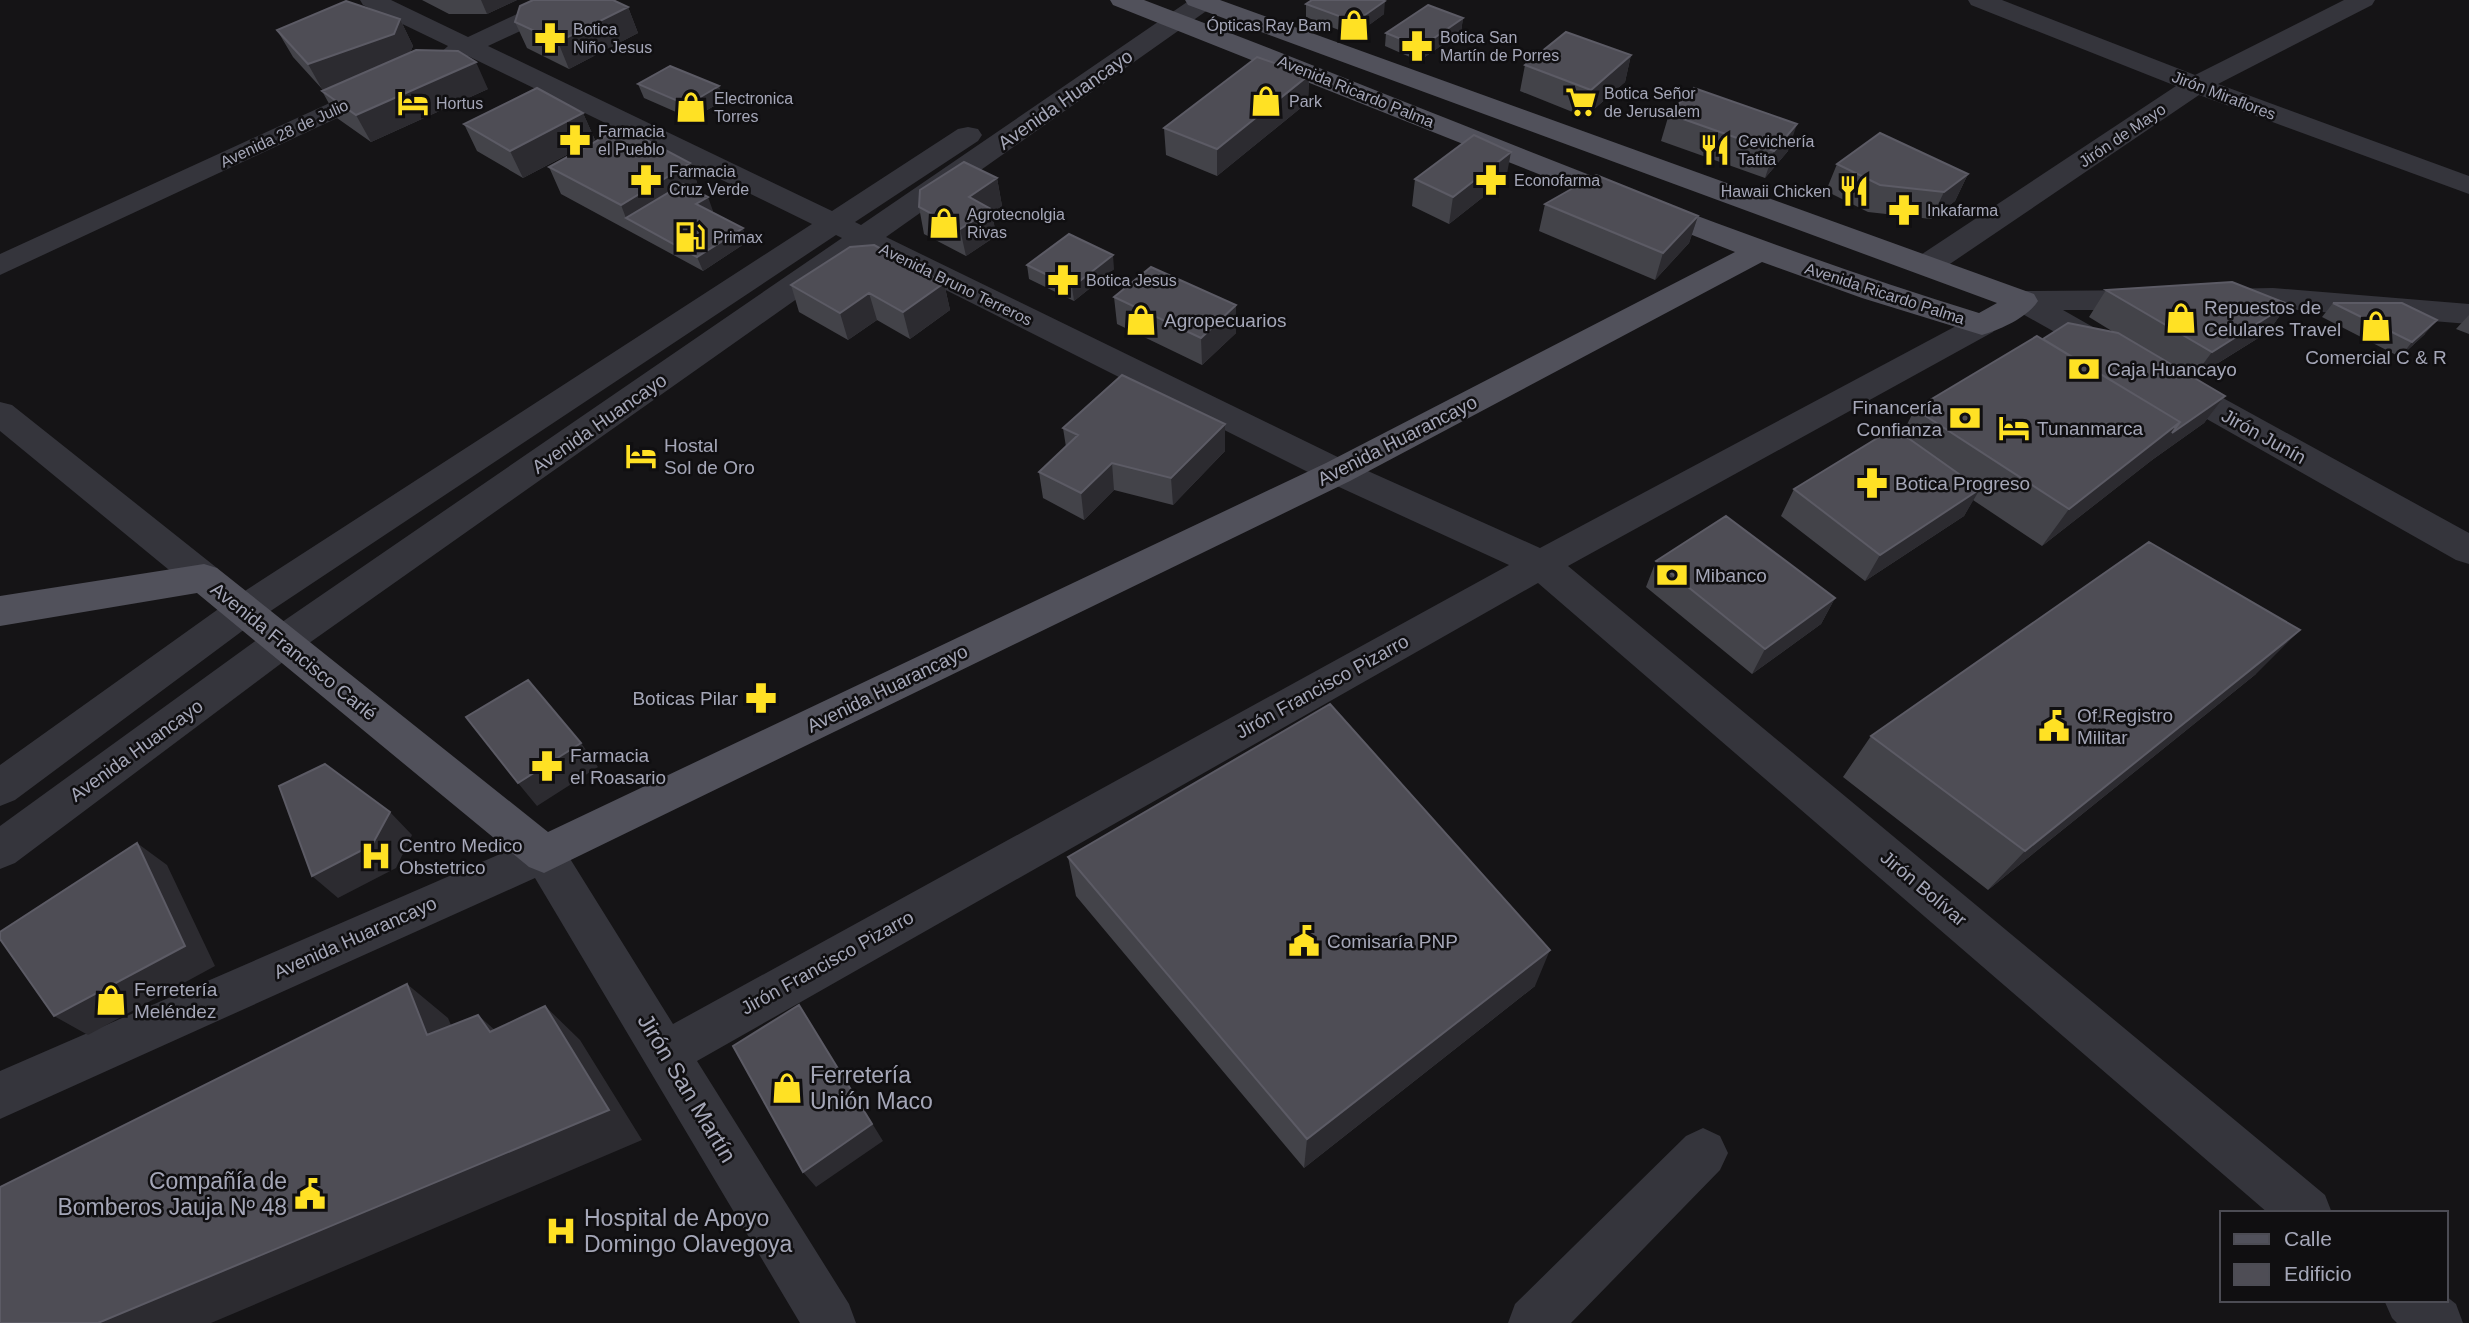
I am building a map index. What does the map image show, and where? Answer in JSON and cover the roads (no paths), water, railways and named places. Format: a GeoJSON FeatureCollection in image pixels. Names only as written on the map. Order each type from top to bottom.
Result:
{"type":"FeatureCollection","features":[{"type":"Feature","properties":{"kind":"main road","name":"Avenida Ricardo Palma"},"geometry":{"type":"LineString","coordinates":[[1122,0],[1167,11],[1760,251],[1982,324],[2023,301]]}},
{"type":"Feature","properties":{"kind":"main road","name":"Avenida Ricardo Palma"},"geometry":{"type":"LineString","coordinates":[[1200,1],[2023,301]]}},
{"type":"Feature","properties":{"kind":"main road","name":"Avenida Huarancayo"},"geometry":{"type":"LineString","coordinates":[[544,854],[1338,472],[1760,251]]}},
{"type":"Feature","properties":{"kind":"main road","name":"Avenida Francisco Carlé"},"geometry":{"type":"LineString","coordinates":[[0,611],[204,578],[544,854]]}},
{"type":"Feature","properties":{"kind":"street","name":"Avenida Bruno Terreros"},"geometry":{"type":"LineString","coordinates":[[372,0],[1338,472],[1541,564]]}},
{"type":"Feature","properties":{"kind":"street"},"geometry":{"type":"LineString","coordinates":[[430,64],[567,0]]}},
{"type":"Feature","properties":{"kind":"street","name":"Jirón Miraflores"},"geometry":{"type":"LineString","coordinates":[[1980,0],[2196,86],[2469,186]]}},
{"type":"Feature","properties":{"kind":"street","name":"Jirón de Mayo"},"geometry":{"type":"LineString","coordinates":[[1927,265],[2196,86],[2363,0]]}},
{"type":"Feature","properties":{"kind":"street","name":"Avenida Huancayo"},"geometry":{"type":"LineString","coordinates":[[0,849],[850,232],[1167,11],[1200,1]]}},
{"type":"Feature","properties":{"kind":"street","name":"Avenida 28 de Julio"},"geometry":{"type":"LineString","coordinates":[[0,266],[405,76]]}},
{"type":"Feature","properties":{"kind":"street","name":"Avenida Huancayo"},"geometry":{"type":"LineString","coordinates":[[0,788],[244,610],[850,232]]}},
{"type":"Feature","properties":{"kind":"street"},"geometry":{"type":"LineString","coordinates":[[2023,301],[2273,298],[2469,314]]}},
{"type":"Feature","properties":{"kind":"street","name":"Jirón Junín"},"geometry":{"type":"LineString","coordinates":[[2023,301],[2469,550]]}},
{"type":"Feature","properties":{"kind":"street","name":"Jirón Francisco Pizarro"},"geometry":{"type":"LineString","coordinates":[[666,1053],[1541,564],[1982,324]]}},
{"type":"Feature","properties":{"kind":"street"},"geometry":{"type":"LineString","coordinates":[[0,413],[204,578]]}},
{"type":"Feature","properties":{"kind":"street","name":"Jirón Bolívar"},"geometry":{"type":"LineString","coordinates":[[1541,564],[2305,1211]]}},
{"type":"Feature","properties":{"kind":"street","name":"Jirón San Martín"},"geometry":{"type":"LineString","coordinates":[[544,854],[830,1323]]}},
{"type":"Feature","properties":{"kind":"street","name":"Avenida Huarancayo"},"geometry":{"type":"LineString","coordinates":[[0,1095],[544,854]]}},
{"type":"Feature","properties":{"kind":"street"},"geometry":{"type":"LineString","coordinates":[[1534,1323],[1703,1153]]}},
{"type":"Feature","properties":{"kind":"street"},"geometry":{"type":"LineString","coordinates":[[2412,1302],[2437,1323]]}},
{"type":"Feature","properties":{"kind":"place","name":"Ópticas Ray Bam"},"geometry":{"type":"Point","coordinates":[1354,25]}},
{"type":"Feature","properties":{"kind":"place","name":"Botica Niño Jesus"},"geometry":{"type":"Point","coordinates":[550,38]}},
{"type":"Feature","properties":{"kind":"place","name":"Botica San Martín de Porres"},"geometry":{"type":"Point","coordinates":[1417,46]}},
{"type":"Feature","properties":{"kind":"place","name":"Park"},"geometry":{"type":"Point","coordinates":[1266,101]}},
{"type":"Feature","properties":{"kind":"place","name":"Botica Señor de Jerusalem"},"geometry":{"type":"Point","coordinates":[1581,102]}},
{"type":"Feature","properties":{"kind":"place","name":"Hortus"},"geometry":{"type":"Point","coordinates":[413,103]}},
{"type":"Feature","properties":{"kind":"place","name":"Electronica Torres"},"geometry":{"type":"Point","coordinates":[691,107]}},
{"type":"Feature","properties":{"kind":"place","name":"Farmacia el Pueblo"},"geometry":{"type":"Point","coordinates":[575,140]}},
{"type":"Feature","properties":{"kind":"place","name":"Cevichería Tatita"},"geometry":{"type":"Point","coordinates":[1715,150]}},
{"type":"Feature","properties":{"kind":"place","name":"Farmacia Cruz Verde"},"geometry":{"type":"Point","coordinates":[646,180]}},
{"type":"Feature","properties":{"kind":"place","name":"Econofarma"},"geometry":{"type":"Point","coordinates":[1491,180]}},
{"type":"Feature","properties":{"kind":"place","name":"Hawaii Chicken"},"geometry":{"type":"Point","coordinates":[1854,191]}},
{"type":"Feature","properties":{"kind":"place","name":"Inkafarma"},"geometry":{"type":"Point","coordinates":[1904,210]}},
{"type":"Feature","properties":{"kind":"place","name":"Agrotecnolgia Rivas"},"geometry":{"type":"Point","coordinates":[944,223]}},
{"type":"Feature","properties":{"kind":"place","name":"Primax"},"geometry":{"type":"Point","coordinates":[690,237]}},
{"type":"Feature","properties":{"kind":"place","name":"Botica Jesus"},"geometry":{"type":"Point","coordinates":[1063,280]}},
{"type":"Feature","properties":{"kind":"place","name":"Repuestos de Celulares Travel"},"geometry":{"type":"Point","coordinates":[2181,318]}},
{"type":"Feature","properties":{"kind":"place","name":"Agropecuarios"},"geometry":{"type":"Point","coordinates":[1141,320]}},
{"type":"Feature","properties":{"kind":"place","name":"Comercial C & R"},"geometry":{"type":"Point","coordinates":[2376,326]}},
{"type":"Feature","properties":{"kind":"place","name":"Caja Huancayo"},"geometry":{"type":"Point","coordinates":[2084,369]}},
{"type":"Feature","properties":{"kind":"place","name":"Financería Confianza"},"geometry":{"type":"Point","coordinates":[1965,418]}},
{"type":"Feature","properties":{"kind":"place","name":"Tunanmarca"},"geometry":{"type":"Point","coordinates":[2014,428]}},
{"type":"Feature","properties":{"kind":"place","name":"Hostal Sol de Oro"},"geometry":{"type":"Point","coordinates":[641,456]}},
{"type":"Feature","properties":{"kind":"place","name":"Botica Progreso"},"geometry":{"type":"Point","coordinates":[1872,483]}},
{"type":"Feature","properties":{"kind":"place","name":"Mibanco"},"geometry":{"type":"Point","coordinates":[1672,575]}},
{"type":"Feature","properties":{"kind":"place","name":"Boticas Pilar"},"geometry":{"type":"Point","coordinates":[761,698]}},
{"type":"Feature","properties":{"kind":"place","name":"Of.Registro Militar"},"geometry":{"type":"Point","coordinates":[2054,726]}},
{"type":"Feature","properties":{"kind":"place","name":"Farmacia el Roasario"},"geometry":{"type":"Point","coordinates":[547,766]}},
{"type":"Feature","properties":{"kind":"place","name":"Centro Medico Obstetrico"},"geometry":{"type":"Point","coordinates":[376,856]}},
{"type":"Feature","properties":{"kind":"place","name":"Comisaría PNP"},"geometry":{"type":"Point","coordinates":[1304,941]}},
{"type":"Feature","properties":{"kind":"place","name":"Ferretería Meléndez"},"geometry":{"type":"Point","coordinates":[111,1000]}},
{"type":"Feature","properties":{"kind":"place","name":"Ferretería Unión Maco"},"geometry":{"type":"Point","coordinates":[787,1088]}},
{"type":"Feature","properties":{"kind":"place","name":"Compañía de Bomberos Jauja Nº 48"},"geometry":{"type":"Point","coordinates":[310,1194]}},
{"type":"Feature","properties":{"kind":"place","name":"Hospital de Apoyo Domingo Olavegoya"},"geometry":{"type":"Point","coordinates":[561,1231]}}]}
